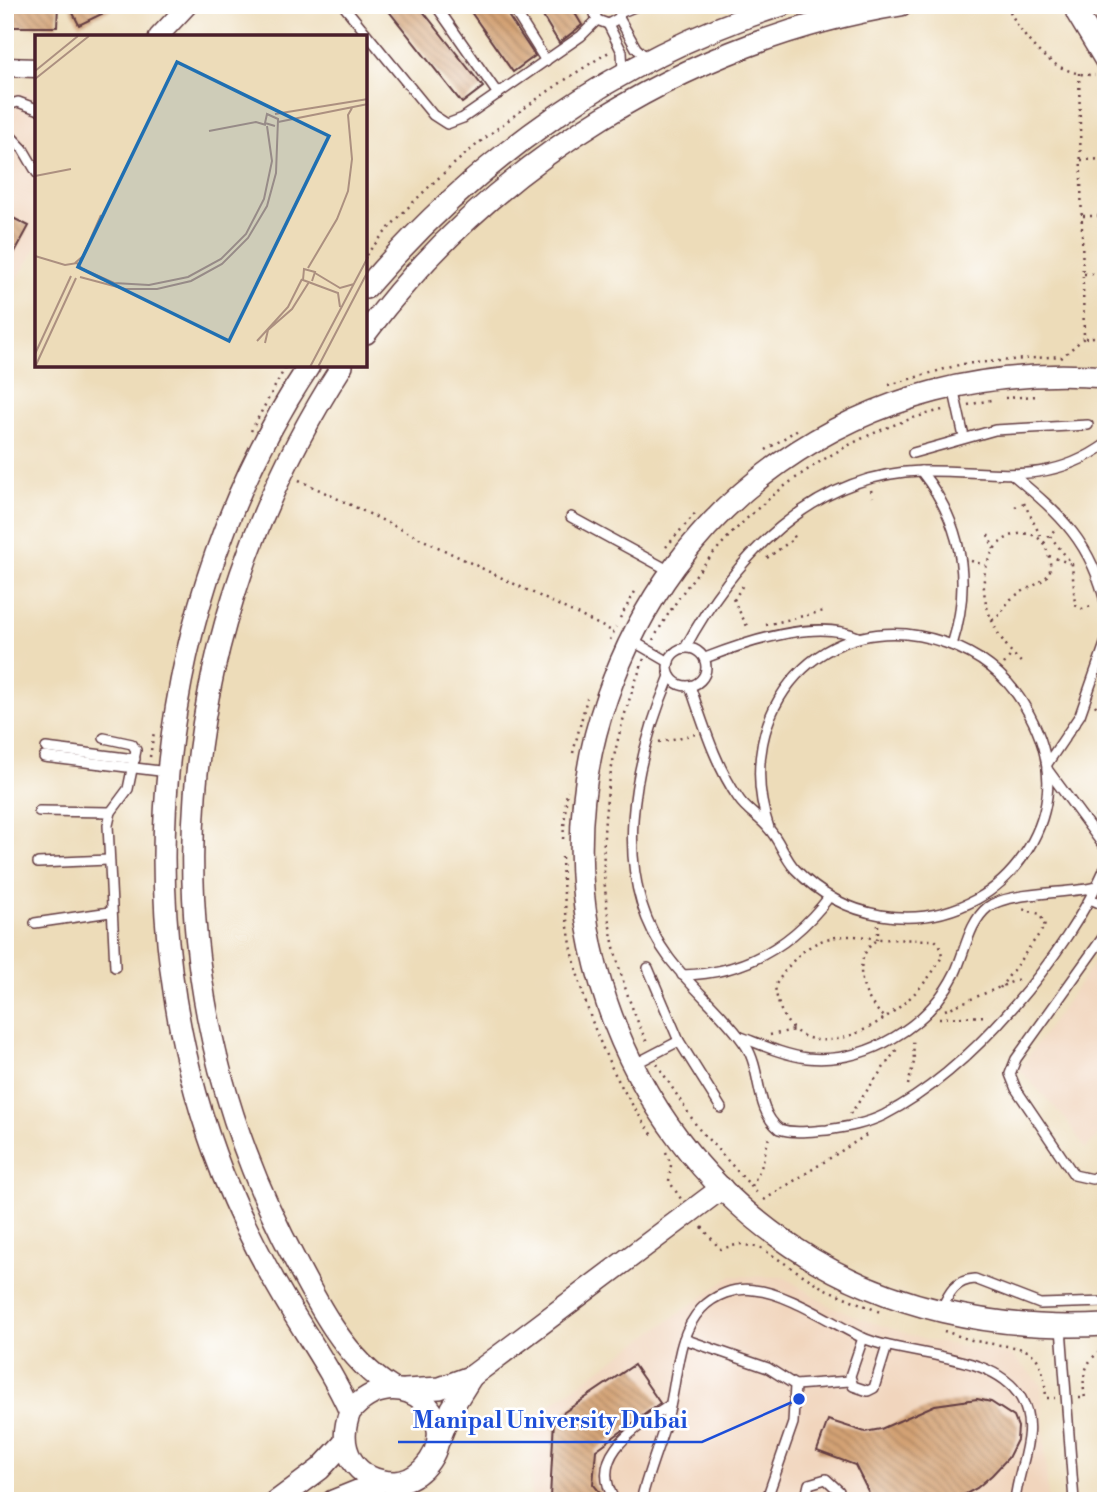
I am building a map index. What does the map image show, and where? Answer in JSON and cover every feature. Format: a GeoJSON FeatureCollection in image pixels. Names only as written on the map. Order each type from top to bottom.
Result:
{"type":"FeatureCollection","features":[{"type":"Feature","properties":{"kind":"street"},"geometry":{"type":"LineString","coordinates":[[160,35],[188,5]]}},
{"type":"Feature","properties":{"kind":"street"},"geometry":{"type":"LineString","coordinates":[[368,286],[437,211],[526,135],[650,60],[718,28],[783,5]]}},
{"type":"Feature","properties":{"kind":"street"},"geometry":{"type":"LineString","coordinates":[[368,331],[425,262],[469,219],[554,151],[602,119],[674,79],[760,43],[838,19],[901,5]]}},
{"type":"Feature","properties":{"kind":"street"},"geometry":{"type":"LineString","coordinates":[[1072,7],[1091,22],[1106,25]]}},
{"type":"Feature","properties":{"kind":"street"},"geometry":{"type":"LineString","coordinates":[[1072,7],[1102,68]]}},
{"type":"Feature","properties":{"kind":"street"},"geometry":{"type":"LineString","coordinates":[[6,65],[35,68]]}},
{"type":"Feature","properties":{"kind":"street"},"geometry":{"type":"LineString","coordinates":[[308,368],[267,438],[228,520],[210,570],[183,672],[168,772],[164,868],[177,1007],[196,1091],[223,1174],[249,1234],[350,1412]]}},
{"type":"Feature","properties":{"kind":"street"},"geometry":{"type":"LineString","coordinates":[[341,368],[284,464],[242,566],[221,631],[209,682],[195,787],[194,879],[198,944],[219,1064],[239,1130],[264,1194],[293,1256],[327,1315],[363,1365],[427,1405],[438,1429],[438,1442]]}},
{"type":"Feature","properties":{"kind":"street"},"geometry":{"type":"LineString","coordinates":[[1106,377],[1065,374],[1010,376],[952,385],[903,399],[852,420],[802,447],[755,481],[662,567],[617,638],[589,759],[580,846],[586,923],[597,976],[631,1065],[678,1140],[738,1203],[793,1247],[939,1320],[1061,1328],[1106,1325]]}},
{"type":"Feature","properties":{"kind":"street"},"geometry":{"type":"LineString","coordinates":[[380,1482],[363,1475],[351,1461],[344,1443],[344,1427],[350,1412],[361,1399],[375,1391],[440,1388],[472,1376],[722,1188]]}},
{"type":"Feature","properties":{"kind":"street"},"geometry":{"type":"LineString","coordinates":[[333,1501],[380,1482],[400,1482],[418,1475],[431,1461],[452,1408],[472,1376]]}},
{"type":"Feature","properties":{"kind":"street"},"geometry":{"type":"LineString","coordinates":[[276,1501],[320,1469],[344,1443]]}},
{"type":"Feature","properties":{"kind":"lane"},"geometry":{"type":"LineString","coordinates":[[343,5],[368,35]]}},
{"type":"Feature","properties":{"kind":"lane"},"geometry":{"type":"LineString","coordinates":[[511,5],[546,61]]}},
{"type":"Feature","properties":{"kind":"lane"},"geometry":{"type":"LineString","coordinates":[[592,5],[597,20]]}},
{"type":"Feature","properties":{"kind":"lane"},"geometry":{"type":"LineString","coordinates":[[608,24],[621,12],[639,5]]}},
{"type":"Feature","properties":{"kind":"lane"},"geometry":{"type":"LineString","coordinates":[[439,10],[498,94]]}},
{"type":"Feature","properties":{"kind":"lane"},"geometry":{"type":"LineString","coordinates":[[621,12],[636,48],[650,60]]}},
{"type":"Feature","properties":{"kind":"lane"},"geometry":{"type":"LineString","coordinates":[[368,36],[438,121],[447,124],[456,123],[546,61],[597,20]]}},
{"type":"Feature","properties":{"kind":"lane"},"geometry":{"type":"LineString","coordinates":[[597,20],[608,24],[624,61],[623,74]]}},
{"type":"Feature","properties":{"kind":"lane"},"geometry":{"type":"LineString","coordinates":[[5,106],[18,102],[35,108]]}},
{"type":"Feature","properties":{"kind":"lane"},"geometry":{"type":"LineString","coordinates":[[5,130],[23,149],[35,170]]}},
{"type":"Feature","properties":{"kind":"lane"},"geometry":{"type":"LineString","coordinates":[[952,385],[964,436]]}},
{"type":"Feature","properties":{"kind":"lane"},"geometry":{"type":"LineString","coordinates":[[913,453],[964,436],[1026,426],[1088,425]]}},
{"type":"Feature","properties":{"kind":"lane"},"geometry":{"type":"LineString","coordinates":[[1105,446],[1060,468],[1013,475],[921,471],[894,474],[842,488],[787,521],[726,584],[685,648],[672,655],[669,662],[670,676],[645,745],[634,809],[636,874],[655,937],[682,975],[739,1037],[756,1066],[767,1115],[772,1123],[788,1132],[839,1128],[881,1116],[903,1104],[954,1065],[1005,1013],[1041,970],[1090,899],[1106,866]]}},
{"type":"Feature","properties":{"kind":"lane"},"geometry":{"type":"LineString","coordinates":[[921,471],[947,512],[961,558],[961,610],[952,645]]}},
{"type":"Feature","properties":{"kind":"lane"},"geometry":{"type":"LineString","coordinates":[[1013,475],[1064,518],[1088,554],[1105,604]]}},
{"type":"Feature","properties":{"kind":"lane"},"geometry":{"type":"LineString","coordinates":[[571,517],[662,567]]}},
{"type":"Feature","properties":{"kind":"lane"},"geometry":{"type":"LineString","coordinates":[[705,658],[747,645],[823,629],[858,637]]}},
{"type":"Feature","properties":{"kind":"lane"},"geometry":{"type":"LineString","coordinates":[[690,686],[706,731],[737,797],[769,828],[793,867],[829,897],[861,911],[899,918],[941,914],[979,897],[1004,878],[1028,849],[1040,824],[1047,797],[1047,766],[1038,732],[1016,692],[983,661],[952,645],[896,633],[858,637],[838,645],[810,662],[775,703],[760,743],[758,765],[758,786],[769,828]]}},
{"type":"Feature","properties":{"kind":"lane"},"geometry":{"type":"LineString","coordinates":[[617,638],[669,662]]}},
{"type":"Feature","properties":{"kind":"lane"},"geometry":{"type":"LineString","coordinates":[[1047,766],[1071,732],[1088,697],[1106,641]]}},
{"type":"Feature","properties":{"kind":"lane"},"geometry":{"type":"LineString","coordinates":[[670,676],[675,682],[690,686],[705,676],[705,658],[696,650],[685,648]]}},
{"type":"Feature","properties":{"kind":"lane"},"geometry":{"type":"LineString","coordinates":[[104,738],[132,744],[136,750],[128,789],[111,812],[108,860],[115,967]]}},
{"type":"Feature","properties":{"kind":"lane"},"geometry":{"type":"LineString","coordinates":[[45,753],[135,763],[168,772]]}},
{"type":"Feature","properties":{"kind":"lane"},"geometry":{"type":"LineString","coordinates":[[1047,766],[1106,849]]}},
{"type":"Feature","properties":{"kind":"lane"},"geometry":{"type":"LineString","coordinates":[[38,811],[111,812]]}},
{"type":"Feature","properties":{"kind":"lane"},"geometry":{"type":"LineString","coordinates":[[38,863],[108,860]]}},
{"type":"Feature","properties":{"kind":"lane"},"geometry":{"type":"LineString","coordinates":[[739,1037],[808,1058],[857,1052],[903,1033],[925,1014],[954,975],[975,924],[988,907],[1007,898],[1068,893],[1097,887]]}},
{"type":"Feature","properties":{"kind":"lane"},"geometry":{"type":"LineString","coordinates":[[682,975],[735,968],[771,953],[793,937],[829,897]]}},
{"type":"Feature","properties":{"kind":"lane"},"geometry":{"type":"LineString","coordinates":[[1090,899],[1106,906]]}},
{"type":"Feature","properties":{"kind":"lane"},"geometry":{"type":"LineString","coordinates":[[35,923],[110,912]]}},
{"type":"Feature","properties":{"kind":"lane"},"geometry":{"type":"LineString","coordinates":[[1106,933],[1016,1059],[1010,1074],[1016,1089],[1074,1175],[1092,1179],[1106,1171]]}},
{"type":"Feature","properties":{"kind":"lane"},"geometry":{"type":"LineString","coordinates":[[648,968],[679,1041],[721,1108]]}},
{"type":"Feature","properties":{"kind":"lane"},"geometry":{"type":"LineString","coordinates":[[631,1065],[679,1041]]}},
{"type":"Feature","properties":{"kind":"lane"},"geometry":{"type":"LineString","coordinates":[[939,1320],[952,1288],[967,1280],[984,1282],[1040,1304],[1106,1302]]}},
{"type":"Feature","properties":{"kind":"lane"},"geometry":{"type":"LineString","coordinates":[[641,1501],[670,1405],[684,1339],[701,1309],[717,1297],[735,1290],[754,1290],[773,1295],[863,1338],[981,1367],[1008,1382],[1021,1398],[1028,1417],[1029,1438],[1015,1501]]}},
{"type":"Feature","properties":{"kind":"lane"},"geometry":{"type":"LineString","coordinates":[[1061,1328],[1074,1501]]}},
{"type":"Feature","properties":{"kind":"lane"},"geometry":{"type":"LineString","coordinates":[[863,1338],[850,1381],[853,1386],[865,1391],[874,1388],[887,1346]]}},
{"type":"Feature","properties":{"kind":"lane"},"geometry":{"type":"LineString","coordinates":[[684,1339],[768,1368],[795,1385],[850,1381]]}},
{"type":"Feature","properties":{"kind":"lane"},"geometry":{"type":"LineString","coordinates":[[766,1501],[793,1423],[795,1385]]}},
{"type":"Feature","properties":{"kind":"lane"},"geometry":{"type":"LineString","coordinates":[[615,1501],[607,1479],[611,1452],[619,1441],[670,1405]]}},
{"type":"Feature","properties":{"kind":"lane"},"geometry":{"type":"LineString","coordinates":[[805,1501],[809,1484],[826,1479],[839,1491],[839,1501]]}},
{"type":"Feature","properties":{"kind":"path"},"geometry":{"type":"LineString","coordinates":[[1007,5],[1018,26],[1035,48],[1059,67],[1079,73],[1102,68]]}},
{"type":"Feature","properties":{"kind":"path"},"geometry":{"type":"LineString","coordinates":[[368,253],[416,200],[457,162],[546,93],[619,47]]}},
{"type":"Feature","properties":{"kind":"path"},"geometry":{"type":"LineString","coordinates":[[1079,73],[1084,338],[1106,336]]}},
{"type":"Feature","properties":{"kind":"path"},"geometry":{"type":"LineString","coordinates":[[1081,160],[1106,159]]}},
{"type":"Feature","properties":{"kind":"path"},"geometry":{"type":"LineString","coordinates":[[1083,216],[1106,216]]}},
{"type":"Feature","properties":{"kind":"path"},"geometry":{"type":"LineString","coordinates":[[1084,274],[1106,274]]}},
{"type":"Feature","properties":{"kind":"path"},"geometry":{"type":"LineString","coordinates":[[878,390],[962,364],[1061,356]]}},
{"type":"Feature","properties":{"kind":"path"},"geometry":{"type":"LineString","coordinates":[[761,453],[802,426]]}},
{"type":"Feature","properties":{"kind":"path"},"geometry":{"type":"LineString","coordinates":[[284,464],[301,472],[298,480],[617,638],[639,585]]}},
{"type":"Feature","properties":{"kind":"path"},"geometry":{"type":"LineString","coordinates":[[992,620],[998,617],[1012,599],[1047,578],[1051,570],[1049,556],[1024,503]]}},
{"type":"Feature","properties":{"kind":"path"},"geometry":{"type":"LineString","coordinates":[[662,567],[698,509]]}},
{"type":"Feature","properties":{"kind":"path"},"geometry":{"type":"LineString","coordinates":[[1044,544],[1064,518]]}},
{"type":"Feature","properties":{"kind":"path"},"geometry":{"type":"LineString","coordinates":[[761,563],[795,538],[787,521]]}},
{"type":"Feature","properties":{"kind":"path"},"geometry":{"type":"LineString","coordinates":[[1023,664],[1006,647],[992,620],[985,596],[986,565],[994,549],[1023,533],[1041,538]]}},
{"type":"Feature","properties":{"kind":"path"},"geometry":{"type":"LineString","coordinates":[[988,534],[994,549]]}},
{"type":"Feature","properties":{"kind":"path"},"geometry":{"type":"LineString","coordinates":[[1050,536],[1072,564],[1076,605],[1083,609],[1105,604]]}},
{"type":"Feature","properties":{"kind":"path"},"geometry":{"type":"LineString","coordinates":[[1049,556],[1072,564]]}},
{"type":"Feature","properties":{"kind":"path"},"geometry":{"type":"LineString","coordinates":[[961,558],[986,565]]}},
{"type":"Feature","properties":{"kind":"path"},"geometry":{"type":"LineString","coordinates":[[734,600],[746,580]]}},
{"type":"Feature","properties":{"kind":"path"},"geometry":{"type":"LineString","coordinates":[[726,584],[750,631],[795,616],[824,611]]}},
{"type":"Feature","properties":{"kind":"path"},"geometry":{"type":"LineString","coordinates":[[570,765],[589,691]]}},
{"type":"Feature","properties":{"kind":"path"},"geometry":{"type":"LineString","coordinates":[[1088,697],[1106,720]]}},
{"type":"Feature","properties":{"kind":"path"},"geometry":{"type":"LineString","coordinates":[[645,745],[706,731]]}},
{"type":"Feature","properties":{"kind":"path"},"geometry":{"type":"LineString","coordinates":[[568,785],[563,825],[564,891],[575,963],[607,1057],[657,1139]]}},
{"type":"Feature","properties":{"kind":"path"},"geometry":{"type":"LineString","coordinates":[[1087,824],[1106,803]]}},
{"type":"Feature","properties":{"kind":"path"},"geometry":{"type":"LineString","coordinates":[[1000,988],[1045,926],[1040,914],[1019,908]]}},
{"type":"Feature","properties":{"kind":"path"},"geometry":{"type":"LineString","coordinates":[[760,1044],[772,1033],[794,1030],[827,1040],[850,1036],[886,1018],[917,991],[939,961],[942,951],[938,942],[931,939],[878,939],[862,936],[827,938],[808,946],[796,956],[775,986],[783,1018],[794,1030]]}},
{"type":"Feature","properties":{"kind":"path"},"geometry":{"type":"LineString","coordinates":[[878,939],[864,950],[859,962],[868,998],[876,1011],[886,1018]]}},
{"type":"Feature","properties":{"kind":"path"},"geometry":{"type":"LineString","coordinates":[[925,1014],[953,1008],[1041,970]]}},
{"type":"Feature","properties":{"kind":"path"},"geometry":{"type":"LineString","coordinates":[[925,1014],[965,1019],[1005,1013]]}},
{"type":"Feature","properties":{"kind":"path"},"geometry":{"type":"LineString","coordinates":[[903,1104],[914,1062],[912,1026]]}},
{"type":"Feature","properties":{"kind":"path"},"geometry":{"type":"LineString","coordinates":[[839,1128],[888,1063],[903,1033]]}},
{"type":"Feature","properties":{"kind":"path"},"geometry":{"type":"LineString","coordinates":[[738,1203],[758,1175],[772,1123]]}},
{"type":"Feature","properties":{"kind":"path"},"geometry":{"type":"LineString","coordinates":[[665,1150],[671,1165],[668,1181],[720,1249],[740,1244],[761,1248],[823,1288],[890,1315]]}},
{"type":"Feature","properties":{"kind":"path"},"geometry":{"type":"LineString","coordinates":[[939,1320],[976,1341],[1026,1348],[1041,1365],[1046,1398],[1085,1398],[1082,1385],[1085,1370],[1094,1356],[1106,1348]]}},
{"type":"Feature","properties":{"kind":"shaded area"},"geometry":{"type":"Polygon","coordinates":[[[5,91],[35,92],[35,250],[5,300],[5,91]]]}},
{"type":"Feature","properties":{"kind":"shaded area"},"geometry":{"type":"Polygon","coordinates":[[[1106,946],[1106,1129],[1085,1149],[1067,1121],[1019,1069],[1106,946]]]}},
{"type":"Feature","properties":{"kind":"shaded area"},"geometry":{"type":"Polygon","coordinates":[[[732,1276],[784,1277],[828,1305],[865,1320],[925,1340],[1012,1355],[1041,1384],[1048,1501],[531,1498],[535,1415],[732,1276]]]}},
{"type":"Feature","properties":{"kind":"building"},"geometry":{"type":"Polygon","coordinates":[[[12,5],[58,5],[57,27],[11,27],[12,5]]]}},
{"type":"Feature","properties":{"kind":"building"},"geometry":{"type":"Polygon","coordinates":[[[69,5],[120,5],[79,25],[69,5]]]}},
{"type":"Feature","properties":{"kind":"building"},"geometry":{"type":"Polygon","coordinates":[[[384,5],[418,5],[483,87],[462,103],[384,5]]]}},
{"type":"Feature","properties":{"kind":"building"},"geometry":{"type":"Polygon","coordinates":[[[466,5],[501,5],[535,56],[513,72],[466,5]]]}},
{"type":"Feature","properties":{"kind":"building"},"geometry":{"type":"Polygon","coordinates":[[[536,5],[570,5],[582,25],[559,43],[536,5]]]}},
{"type":"Feature","properties":{"kind":"building"},"geometry":{"type":"Polygon","coordinates":[[[5,214],[29,226],[5,270],[5,214]]]}},
{"type":"Feature","properties":{"kind":"building"},"geometry":{"type":"Polygon","coordinates":[[[634,1365],[660,1403],[596,1450],[593,1484],[607,1501],[553,1501],[550,1498],[554,1419],[634,1365]]]}},
{"type":"Feature","properties":{"kind":"building"},"geometry":{"type":"Polygon","coordinates":[[[977,1399],[991,1402],[1014,1417],[1018,1427],[1017,1440],[1008,1458],[992,1475],[977,1488],[953,1501],[873,1501],[855,1465],[817,1451],[828,1420],[865,1432],[881,1429],[935,1405],[977,1399]]]}},
{"type":"Feature","properties":{"kind":"place","name":"Manipal University Dubai"},"geometry":{"type":"Point","coordinates":[799,1399]}}]}
